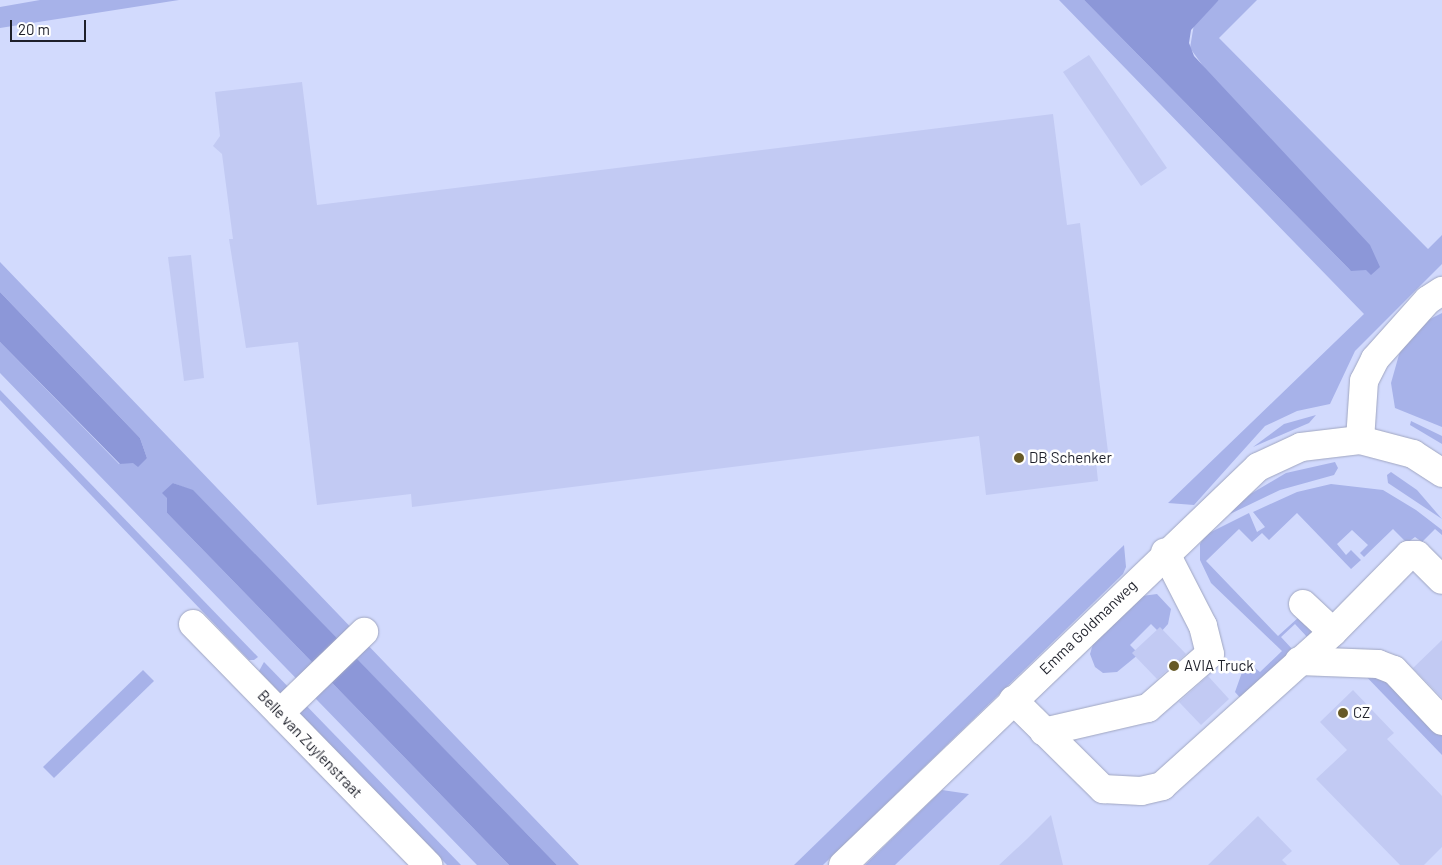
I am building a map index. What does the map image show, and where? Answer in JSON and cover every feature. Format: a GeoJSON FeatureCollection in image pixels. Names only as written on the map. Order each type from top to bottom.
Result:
{"type":"FeatureCollection","features":[{"type":"Feature","properties":{"kind":"street"},"geometry":{"type":"LineString","coordinates":[[1442,291],[1394,334],[1375,359],[1364,382],[1360,440],[1413,454],[1442,473]]}},
{"type":"Feature","properties":{"kind":"street","name":"Emma Goldmanweg"},"geometry":{"type":"LineString","coordinates":[[843,865],[1165,552],[1258,467],[1301,447],[1360,440]]}},
{"type":"Feature","properties":{"kind":"street"},"geometry":{"type":"LineString","coordinates":[[1044,732],[1148,708],[1210,654],[1203,626],[1165,552]]}},
{"type":"Feature","properties":{"kind":"street"},"geometry":{"type":"LineString","coordinates":[[1013,700],[1103,789],[1141,791],[1162,786],[1333,632],[1410,555],[1418,555],[1442,580]]}},
{"type":"Feature","properties":{"kind":"street"},"geometry":{"type":"LineString","coordinates":[[1303,604],[1333,632]]}},
{"type":"Feature","properties":{"kind":"street","name":"Belle van Zuylenstraat"},"geometry":{"type":"LineString","coordinates":[[193,624],[428,865]]}},
{"type":"Feature","properties":{"kind":"street"},"geometry":{"type":"LineString","coordinates":[[280,713],[364,632]]}},
{"type":"Feature","properties":{"kind":"street"},"geometry":{"type":"LineString","coordinates":[[1299,661],[1378,664],[1394,670],[1442,721]]}},
{"type":"Feature","properties":{"kind":"shaded area"},"geometry":{"type":"Polygon","coordinates":[[[0,0],[1442,0],[1442,865],[0,865],[0,0]]]}},
{"type":"Feature","properties":{"kind":"shaded area"},"geometry":{"type":"Polygon","coordinates":[[[40,0],[179,0],[0,28],[0,7],[40,0]]]}},
{"type":"Feature","properties":{"kind":"shaded area"},"geometry":{"type":"Polygon","coordinates":[[[1059,0],[1084,0],[1351,271],[1190,48],[1194,24],[1219,0],[1257,0],[1219,38],[1428,249],[1442,235],[1442,264],[1355,351],[1330,404],[1297,411],[1265,426],[1194,505],[1168,503],[1364,314],[1059,0]]]}},
{"type":"Feature","properties":{"kind":"shaded area"},"geometry":{"type":"Polygon","coordinates":[[[1084,0],[1219,0],[1191,30],[1189,43],[1194,56],[1370,245],[1380,267],[1371,275],[1366,270],[1351,271],[1084,0]]]}},
{"type":"Feature","properties":{"kind":"shaded area"},"geometry":{"type":"Polygon","coordinates":[[[0,262],[579,865],[557,865],[193,491],[173,483],[167,513],[509,865],[477,865],[0,373],[0,342],[119,464],[147,458],[140,438],[0,292],[0,262]]]}},
{"type":"Feature","properties":{"kind":"shaded area"},"geometry":{"type":"Polygon","coordinates":[[[0,292],[140,438],[147,458],[138,467],[133,463],[120,464],[0,342],[0,292]]]}},
{"type":"Feature","properties":{"kind":"shaded area"},"geometry":{"type":"Polygon","coordinates":[[[1442,313],[1442,427],[1395,408],[1391,383],[1400,351],[1426,321],[1442,313]]]}},
{"type":"Feature","properties":{"kind":"shaded area"},"geometry":{"type":"Polygon","coordinates":[[[0,390],[258,657],[254,660],[249,660],[0,400],[0,390]]]}},
{"type":"Feature","properties":{"kind":"shaded area"},"geometry":{"type":"Polygon","coordinates":[[[1316,415],[1309,423],[1253,447],[1284,424],[1316,415]]]}},
{"type":"Feature","properties":{"kind":"shaded area"},"geometry":{"type":"Polygon","coordinates":[[[1411,421],[1442,436],[1442,444],[1410,425],[1411,421]]]}},
{"type":"Feature","properties":{"kind":"shaded area"},"geometry":{"type":"Polygon","coordinates":[[[1335,462],[1338,468],[1334,475],[1280,490],[1230,514],[1242,499],[1286,473],[1335,462]]]}},
{"type":"Feature","properties":{"kind":"shaded area"},"geometry":{"type":"Polygon","coordinates":[[[1391,472],[1417,490],[1442,519],[1388,483],[1387,475],[1391,472]]]}},
{"type":"Feature","properties":{"kind":"shaded area"},"geometry":{"type":"Polygon","coordinates":[[[173,483],[193,490],[557,865],[509,865],[167,513],[167,498],[162,493],[173,483]]]}},
{"type":"Feature","properties":{"kind":"shaded area"},"geometry":{"type":"Polygon","coordinates":[[[1331,484],[1383,490],[1416,510],[1442,530],[1442,535],[1435,529],[1422,542],[1415,537],[1407,543],[1393,529],[1364,557],[1360,553],[1368,545],[1352,530],[1337,544],[1346,555],[1351,550],[1361,560],[1351,569],[1297,513],[1269,540],[1262,533],[1252,542],[1239,529],[1206,561],[1278,636],[1299,617],[1314,632],[1308,638],[1295,624],[1281,637],[1294,651],[1243,701],[1235,692],[1246,661],[1260,672],[1282,651],[1211,583],[1200,560],[1200,544],[1205,535],[1249,513],[1257,532],[1265,527],[1253,512],[1297,492],[1331,484]]]}},
{"type":"Feature","properties":{"kind":"shaded area"},"geometry":{"type":"Polygon","coordinates":[[[1124,545],[1126,567],[1123,574],[823,865],[794,865],[1124,545]]]}},
{"type":"Feature","properties":{"kind":"shaded area"},"geometry":{"type":"Polygon","coordinates":[[[1157,594],[1171,609],[1168,624],[1160,633],[1151,624],[1130,645],[1139,654],[1117,672],[1103,673],[1095,667],[1090,654],[1093,644],[1142,596],[1157,594]]]}},
{"type":"Feature","properties":{"kind":"shaded area"},"geometry":{"type":"Polygon","coordinates":[[[264,662],[461,865],[447,865],[259,671],[264,662]]]}},
{"type":"Feature","properties":{"kind":"shaded area"},"geometry":{"type":"Polygon","coordinates":[[[1358,668],[1378,670],[1442,728],[1442,755],[1358,668]]]}},
{"type":"Feature","properties":{"kind":"shaded area"},"geometry":{"type":"Polygon","coordinates":[[[143,670],[154,681],[54,778],[43,767],[143,670]]]}},
{"type":"Feature","properties":{"kind":"shaded area"},"geometry":{"type":"Polygon","coordinates":[[[942,790],[969,794],[895,865],[865,865],[942,790]]]}},
{"type":"Feature","properties":{"kind":"building"},"geometry":{"type":"Polygon","coordinates":[[[1089,55],[1167,168],[1141,186],[1063,72],[1089,55]]]}},
{"type":"Feature","properties":{"kind":"building"},"geometry":{"type":"Polygon","coordinates":[[[302,82],[317,205],[1053,114],[1067,225],[1080,223],[1109,460],[1096,462],[1098,481],[986,495],[979,436],[412,507],[411,494],[317,505],[298,342],[246,348],[229,239],[233,239],[222,154],[213,146],[220,136],[215,92],[302,82]]]}},
{"type":"Feature","properties":{"kind":"building"},"geometry":{"type":"Polygon","coordinates":[[[191,255],[204,378],[184,381],[168,257],[191,255]]]}},
{"type":"Feature","properties":{"kind":"building"},"geometry":{"type":"Polygon","coordinates":[[[1160,627],[1186,654],[1157,679],[1132,653],[1160,627]]]}},
{"type":"Feature","properties":{"kind":"building"},"geometry":{"type":"Polygon","coordinates":[[[1442,640],[1442,698],[1413,668],[1442,640]]]}},
{"type":"Feature","properties":{"kind":"building"},"geometry":{"type":"Polygon","coordinates":[[[1208,676],[1229,699],[1201,725],[1179,702],[1208,676]]]}},
{"type":"Feature","properties":{"kind":"building"},"geometry":{"type":"Polygon","coordinates":[[[1353,690],[1394,733],[1387,739],[1442,796],[1442,847],[1424,865],[1400,865],[1316,779],[1347,750],[1320,722],[1353,690]]]}},
{"type":"Feature","properties":{"kind":"building"},"geometry":{"type":"Polygon","coordinates":[[[1051,815],[1063,865],[999,865],[1027,839],[1051,815]]]}},
{"type":"Feature","properties":{"kind":"building"},"geometry":{"type":"Polygon","coordinates":[[[1258,816],[1292,851],[1282,860],[1287,865],[1208,865],[1258,816]]]}},
{"type":"Feature","properties":{"kind":"place","name":"DB Schenker"},"geometry":{"type":"Point","coordinates":[1019,458]}},
{"type":"Feature","properties":{"kind":"place","name":"AVIA Truck"},"geometry":{"type":"Point","coordinates":[1174,666]}},
{"type":"Feature","properties":{"kind":"place","name":"CZ"},"geometry":{"type":"Point","coordinates":[1343,713]}}]}
